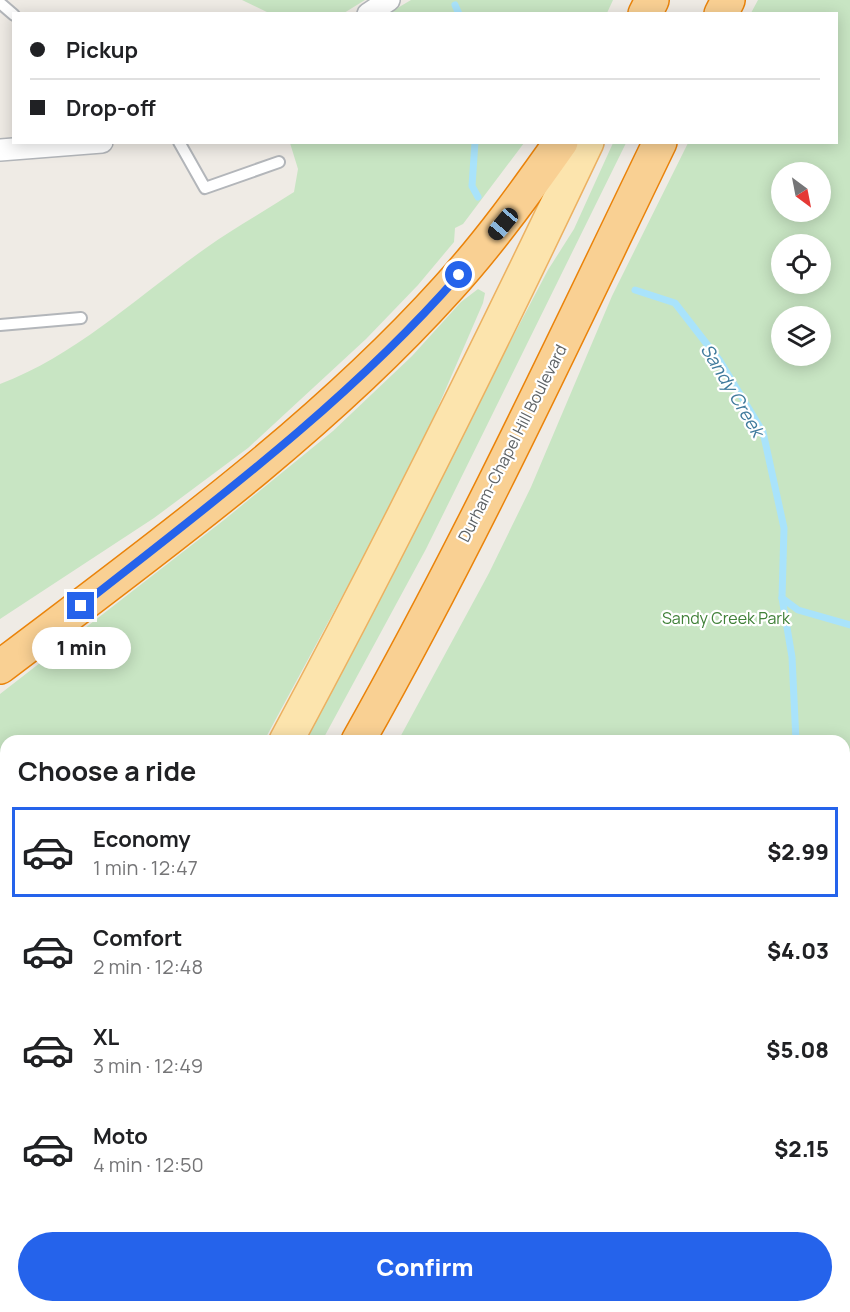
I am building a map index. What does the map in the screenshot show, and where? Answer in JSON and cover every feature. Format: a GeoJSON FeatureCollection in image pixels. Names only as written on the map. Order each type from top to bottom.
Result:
{"type":"FeatureCollection","features":[{"type":"Feature","properties":{"kind":"highway"},"geometry":{"type":"LineString","coordinates":[[0,667],[200,512],[326,406],[445,291],[503,224],[560,144]]}},
{"type":"Feature","properties":{"kind":"highway","name":"Durham-Chapel Hill Boulevard"},"geometry":{"type":"LineString","coordinates":[[361,735],[391,682],[538,395],[659,144]]}},
{"type":"Feature","properties":{"kind":"highway"},"geometry":{"type":"LineString","coordinates":[[0,645],[188,516],[200,512]]}},
{"type":"Feature","properties":{"kind":"main road"},"geometry":{"type":"LineString","coordinates":[[288,735],[374,578],[504,318],[586,144]]}},
{"type":"Feature","properties":{"kind":"street"},"geometry":{"type":"LineString","coordinates":[[371,12],[389,0]]}},
{"type":"Feature","properties":{"kind":"street"},"geometry":{"type":"LineString","coordinates":[[0,150],[76,144]]}},
{"type":"Feature","properties":{"kind":"lane"},"geometry":{"type":"LineString","coordinates":[[0,3],[12,13]]}},
{"type":"Feature","properties":{"kind":"lane"},"geometry":{"type":"LineString","coordinates":[[181,144],[204,188],[279,162]]}},
{"type":"Feature","properties":{"kind":"lane"},"geometry":{"type":"LineString","coordinates":[[0,326],[81,318]]}},
{"type":"Feature","properties":{"kind":"green space"},"geometry":{"type":"Polygon","coordinates":[[[242,0],[365,0],[346,12],[267,12],[242,0]]]}},
{"type":"Feature","properties":{"kind":"green space"},"geometry":{"type":"Polygon","coordinates":[[[411,0],[613,0],[607,12],[391,12],[411,0]]]}},
{"type":"Feature","properties":{"kind":"green space","name":"Sandy Creek Park"},"geometry":{"type":"Polygon","coordinates":[[[758,0],[850,0],[850,735],[401,735],[489,573],[531,487],[612,296],[688,144],[838,144],[838,12],[752,12],[758,0]]]}},
{"type":"Feature","properties":{"kind":"green space"},"geometry":{"type":"Polygon","coordinates":[[[290,144],[523,144],[463,224],[455,228],[454,242],[418,285],[366,339],[248,448],[154,518],[0,619],[0,384],[28,372],[81,341],[227,233],[294,192],[298,169],[290,144]]]}},
{"type":"Feature","properties":{"kind":"green space"},"geometry":{"type":"Polygon","coordinates":[[[613,144],[626,144],[426,549],[325,735],[308,735],[498,365],[548,270],[574,229],[613,144]]]}},
{"type":"Feature","properties":{"kind":"green space"},"geometry":{"type":"Polygon","coordinates":[[[478,289],[485,293],[483,303],[425,437],[400,489],[267,735],[0,735],[0,694],[224,520],[333,431],[412,356],[461,302],[478,289]]]}},
{"type":"Feature","properties":{"kind":"waterway","name":"Sandy Creek"},"geometry":{"type":"LineString","coordinates":[[455,5],[458,12]]}},
{"type":"Feature","properties":{"kind":"waterway","name":"Sandy Creek"},"geometry":{"type":"LineString","coordinates":[[475,144],[472,186],[478,197]]}},
{"type":"Feature","properties":{"kind":"waterway","name":"Sandy Creek"},"geometry":{"type":"LineString","coordinates":[[635,290],[675,303],[720,361],[763,432],[784,528],[782,598],[792,657],[796,735]]}},
{"type":"Feature","properties":{"kind":"waterway"},"geometry":{"type":"LineString","coordinates":[[782,598],[798,610],[850,625]]}},
{"type":"Feature","properties":{"kind":"route"},"geometry":{"type":"LineString","coordinates":[[81,606],[291,438],[352,383],[433,304],[459,275]]}}]}
